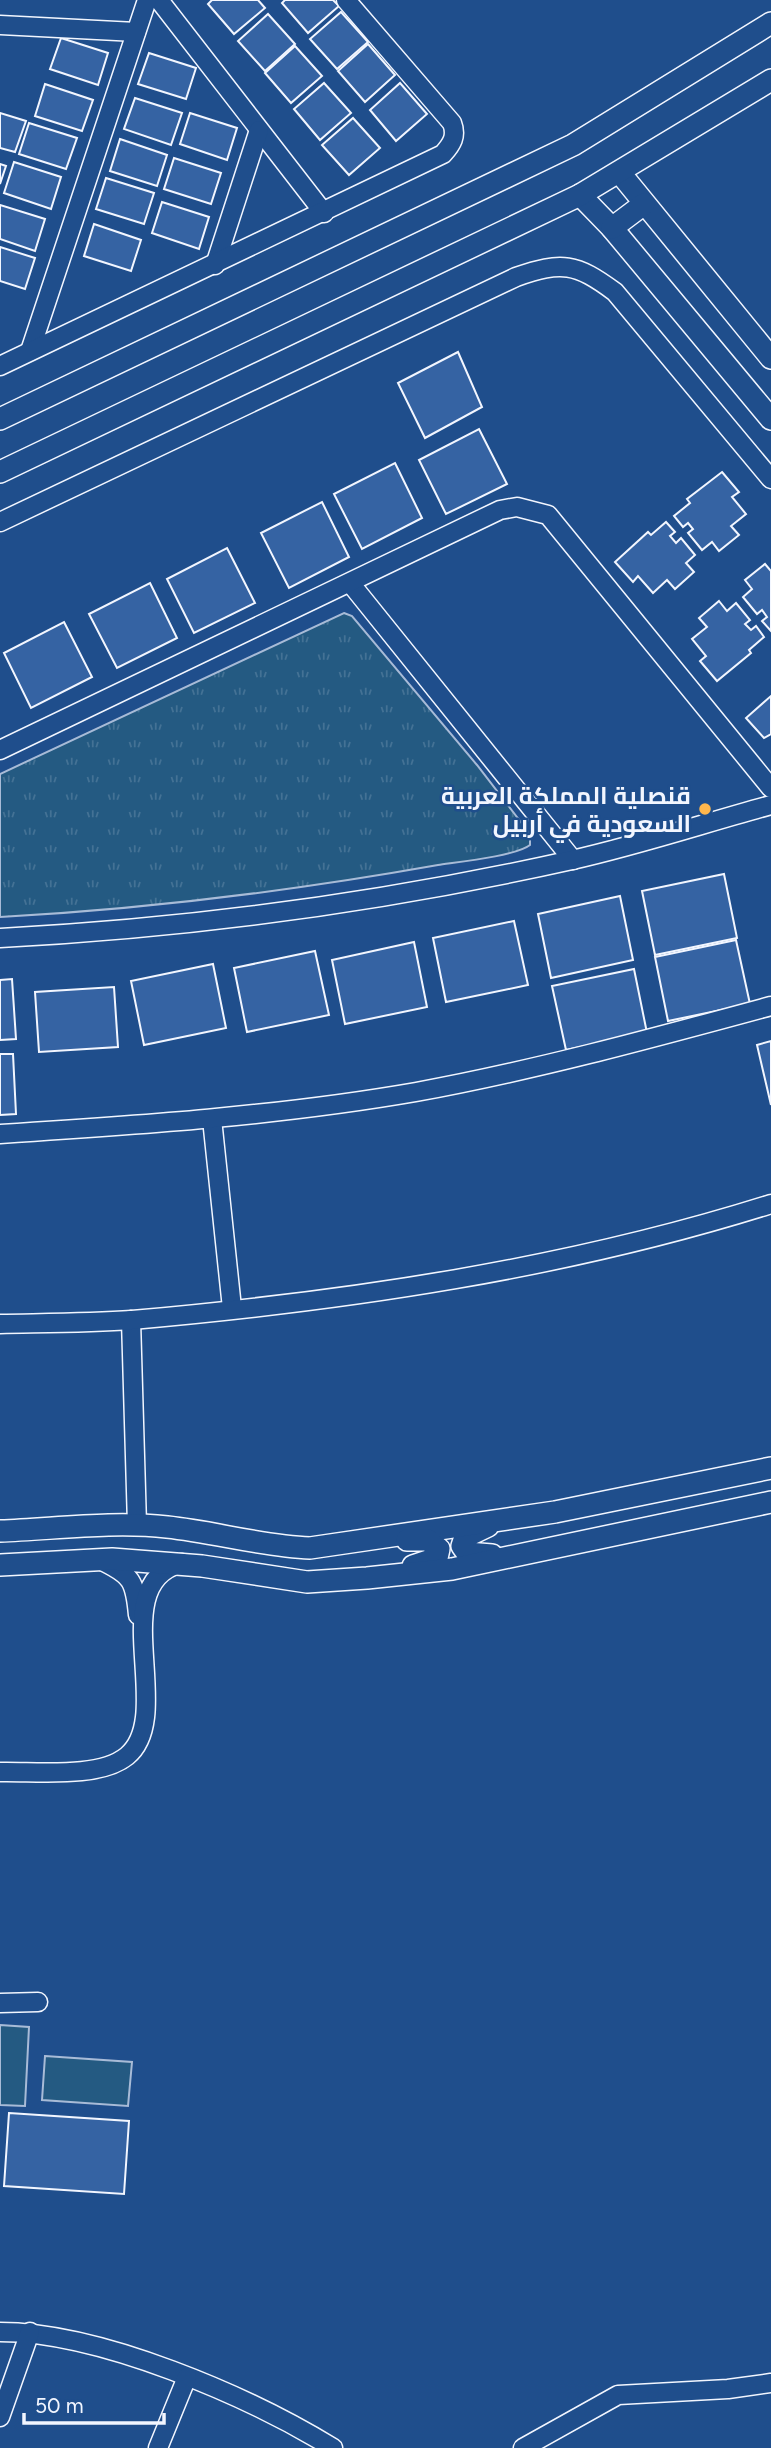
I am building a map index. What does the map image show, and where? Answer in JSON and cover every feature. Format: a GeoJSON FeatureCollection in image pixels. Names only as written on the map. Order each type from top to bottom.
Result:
{"type":"FeatureCollection","features":[{"type":"Feature","properties":{"kind":"street"},"geometry":{"type":"LineString","coordinates":[[30,351],[147,0]]}},
{"type":"Feature","properties":{"kind":"street"},"geometry":{"type":"LineString","coordinates":[[159,0],[324,213]]}},
{"type":"Feature","properties":{"kind":"street"},"geometry":{"type":"LineString","coordinates":[[0,366],[443,154],[454,140],[455,130],[346,0]]}},
{"type":"Feature","properties":{"kind":"street"},"geometry":{"type":"LineString","coordinates":[[0,419],[573,145],[771,23]]}},
{"type":"Feature","properties":{"kind":"street"},"geometry":{"type":"LineString","coordinates":[[0,25],[136,32]]}},
{"type":"Feature","properties":{"kind":"street"},"geometry":{"type":"LineString","coordinates":[[0,472],[580,195],[771,80]]}},
{"type":"Feature","properties":{"kind":"street"},"geometry":{"type":"LineString","coordinates":[[215,265],[258,130]]}},
{"type":"Feature","properties":{"kind":"street"},"geometry":{"type":"LineString","coordinates":[[620,173],[771,358]]}},
{"type":"Feature","properties":{"kind":"street"},"geometry":{"type":"LineString","coordinates":[[580,195],[612,228],[771,419]]}},
{"type":"Feature","properties":{"kind":"street"},"geometry":{"type":"LineString","coordinates":[[612,228],[644,204]]}},
{"type":"Feature","properties":{"kind":"street"},"geometry":{"type":"LineString","coordinates":[[0,522],[516,277],[556,265],[582,270],[615,292],[771,479]]}},
{"type":"Feature","properties":{"kind":"street"},"geometry":{"type":"LineString","coordinates":[[0,750],[351,584],[500,510],[517,507],[548,515],[771,788]]}},
{"type":"Feature","properties":{"kind":"street"},"geometry":{"type":"LineString","coordinates":[[351,584],[573,860]]}},
{"type":"Feature","properties":{"kind":"street"},"geometry":{"type":"LineString","coordinates":[[0,938],[119,932],[320,908],[573,860],[771,805]]}},
{"type":"Feature","properties":{"kind":"street"},"geometry":{"type":"LineString","coordinates":[[0,1134],[212,1119],[415,1092],[516,1072],[771,1006]]}},
{"type":"Feature","properties":{"kind":"street"},"geometry":{"type":"LineString","coordinates":[[212,1119],[232,1308]]}},
{"type":"Feature","properties":{"kind":"street"},"geometry":{"type":"LineString","coordinates":[[0,1324],[131,1320],[321,1299],[466,1277],[603,1249],[771,1205]]}},
{"type":"Feature","properties":{"kind":"street"},"geometry":{"type":"LineString","coordinates":[[131,1320],[137,1525]]}},
{"type":"Feature","properties":{"kind":"street"},"geometry":{"type":"LineString","coordinates":[[0,1531],[137,1525],[167,1527],[278,1546],[310,1548],[619,1500],[771,1468]]}},
{"type":"Feature","properties":{"kind":"street"},"geometry":{"type":"LineString","coordinates":[[0,1564],[100,1560],[182,1563],[307,1582],[453,1569],[771,1502]]}},
{"type":"Feature","properties":{"kind":"street"},"geometry":{"type":"LineString","coordinates":[[510,1518],[465,1537],[462,1546],[467,1553],[512,1555]]}},
{"type":"Feature","properties":{"kind":"street"},"geometry":{"type":"LineString","coordinates":[[359,1539],[428,1540],[439,1549],[437,1558],[432,1560],[367,1577]]}},
{"type":"Feature","properties":{"kind":"street"},"geometry":{"type":"LineString","coordinates":[[100,1560],[120,1569],[134,1585],[143,1657]]}},
{"type":"Feature","properties":{"kind":"street"},"geometry":{"type":"LineString","coordinates":[[0,1772],[92,1770],[126,1757],[143,1730],[143,1657],[149,1589],[164,1571],[182,1563]]}},
{"type":"Feature","properties":{"kind":"street"},"geometry":{"type":"LineString","coordinates":[[0,2003],[38,2002]]}},
{"type":"Feature","properties":{"kind":"street"},"geometry":{"type":"LineString","coordinates":[[0,2332],[30,2332],[109,2349],[187,2377],[300,2428],[333,2448]]}},
{"type":"Feature","properties":{"kind":"street"},"geometry":{"type":"LineString","coordinates":[[0,2417],[30,2332]]}},
{"type":"Feature","properties":{"kind":"street"},"geometry":{"type":"LineString","coordinates":[[158,2448],[187,2377]]}},
{"type":"Feature","properties":{"kind":"street"},"geometry":{"type":"LineString","coordinates":[[523,2448],[618,2395],[728,2389],[771,2383]]}},
{"type":"Feature","properties":{"kind":"green space"},"geometry":{"type":"Polygon","coordinates":[[[344,613],[352,616],[477,765],[530,834],[530,845],[486,858],[274,891],[165,904],[0,917],[0,774],[344,613]]]}},
{"type":"Feature","properties":{"kind":"green space"},"geometry":{"type":"Polygon","coordinates":[[[0,2025],[29,2027],[25,2106],[0,2105],[0,2025]]]}},
{"type":"Feature","properties":{"kind":"green space"},"geometry":{"type":"Polygon","coordinates":[[[45,2056],[132,2062],[128,2106],[42,2100],[45,2056]]]}},
{"type":"Feature","properties":{"kind":"building"},"geometry":{"type":"Polygon","coordinates":[[[212,0],[258,0],[265,8],[234,34],[208,4],[212,0]]]}},
{"type":"Feature","properties":{"kind":"building"},"geometry":{"type":"Polygon","coordinates":[[[285,0],[333,0],[339,6],[308,33],[282,3],[285,0]]]}},
{"type":"Feature","properties":{"kind":"building"},"geometry":{"type":"Polygon","coordinates":[[[341,12],[368,42],[337,69],[310,39],[341,12]]]}},
{"type":"Feature","properties":{"kind":"building"},"geometry":{"type":"Polygon","coordinates":[[[268,14],[295,44],[265,71],[238,41],[268,14]]]}},
{"type":"Feature","properties":{"kind":"building"},"geometry":{"type":"Polygon","coordinates":[[[61,38],[108,53],[98,85],[50,69],[61,38]]]}},
{"type":"Feature","properties":{"kind":"building"},"geometry":{"type":"Polygon","coordinates":[[[368,44],[395,75],[365,102],[338,71],[368,44]]]}},
{"type":"Feature","properties":{"kind":"building"},"geometry":{"type":"Polygon","coordinates":[[[295,46],[322,76],[291,103],[265,73],[295,46]]]}},
{"type":"Feature","properties":{"kind":"building"},"geometry":{"type":"Polygon","coordinates":[[[149,53],[196,68],[186,99],[138,84],[149,53]]]}},
{"type":"Feature","properties":{"kind":"building"},"geometry":{"type":"Polygon","coordinates":[[[324,83],[351,113],[320,140],[294,109],[324,83]]]}},
{"type":"Feature","properties":{"kind":"building"},"geometry":{"type":"Polygon","coordinates":[[[400,83],[427,114],[396,141],[370,110],[400,83]]]}},
{"type":"Feature","properties":{"kind":"building"},"geometry":{"type":"Polygon","coordinates":[[[45,84],[93,100],[82,131],[35,116],[45,84]]]}},
{"type":"Feature","properties":{"kind":"building"},"geometry":{"type":"Polygon","coordinates":[[[135,98],[182,113],[171,145],[124,129],[135,98]]]}},
{"type":"Feature","properties":{"kind":"building"},"geometry":{"type":"Polygon","coordinates":[[[0,113],[26,121],[15,152],[0,148],[0,113]]]}},
{"type":"Feature","properties":{"kind":"building"},"geometry":{"type":"Polygon","coordinates":[[[190,113],[237,128],[227,160],[180,144],[190,113]]]}},
{"type":"Feature","properties":{"kind":"building"},"geometry":{"type":"Polygon","coordinates":[[[353,118],[380,148],[349,175],[322,145],[353,118]]]}},
{"type":"Feature","properties":{"kind":"building"},"geometry":{"type":"Polygon","coordinates":[[[29,123],[77,138],[66,169],[19,154],[29,123]]]}},
{"type":"Feature","properties":{"kind":"building"},"geometry":{"type":"Polygon","coordinates":[[[120,139],[167,155],[157,186],[110,171],[120,139]]]}},
{"type":"Feature","properties":{"kind":"building"},"geometry":{"type":"Polygon","coordinates":[[[174,158],[221,173],[211,204],[164,189],[174,158]]]}},
{"type":"Feature","properties":{"kind":"building"},"geometry":{"type":"Polygon","coordinates":[[[14,162],[61,177],[51,209],[4,193],[14,162]]]}},
{"type":"Feature","properties":{"kind":"building"},"geometry":{"type":"Polygon","coordinates":[[[0,164],[6,166],[0,184],[0,164]]]}},
{"type":"Feature","properties":{"kind":"building"},"geometry":{"type":"Polygon","coordinates":[[[106,178],[154,193],[144,224],[96,209],[106,178]]]}},
{"type":"Feature","properties":{"kind":"building"},"geometry":{"type":"Polygon","coordinates":[[[162,202],[209,217],[199,249],[152,233],[162,202]]]}},
{"type":"Feature","properties":{"kind":"building"},"geometry":{"type":"Polygon","coordinates":[[[0,205],[45,219],[35,251],[0,239],[0,205]]]}},
{"type":"Feature","properties":{"kind":"building"},"geometry":{"type":"Polygon","coordinates":[[[94,224],[141,240],[131,271],[84,256],[94,224]]]}},
{"type":"Feature","properties":{"kind":"building"},"geometry":{"type":"Polygon","coordinates":[[[0,247],[35,258],[25,289],[0,281],[0,247]]]}},
{"type":"Feature","properties":{"kind":"building"},"geometry":{"type":"Polygon","coordinates":[[[458,352],[482,407],[425,438],[398,383],[458,352]]]}},
{"type":"Feature","properties":{"kind":"building"},"geometry":{"type":"Polygon","coordinates":[[[479,429],[507,484],[446,514],[419,460],[479,429]]]}},
{"type":"Feature","properties":{"kind":"building"},"geometry":{"type":"Polygon","coordinates":[[[395,463],[422,518],[362,549],[334,494],[395,463]]]}},
{"type":"Feature","properties":{"kind":"building"},"geometry":{"type":"Polygon","coordinates":[[[722,472],[739,492],[732,497],[746,514],[731,526],[739,535],[719,551],[712,542],[702,550],[688,533],[693,529],[688,523],[683,527],[674,516],[690,503],[687,499],[722,472]]]}},
{"type":"Feature","properties":{"kind":"building"},"geometry":{"type":"Polygon","coordinates":[[[322,502],[349,557],[289,588],[261,533],[322,502]]]}},
{"type":"Feature","properties":{"kind":"building"},"geometry":{"type":"Polygon","coordinates":[[[666,522],[675,532],[670,536],[676,543],[681,538],[695,555],[686,563],[694,572],[675,589],[667,580],[653,593],[638,576],[633,582],[615,562],[648,532],[651,535],[666,522]]]}},
{"type":"Feature","properties":{"kind":"building"},"geometry":{"type":"Polygon","coordinates":[[[227,548],[255,603],[194,633],[167,579],[227,548]]]}},
{"type":"Feature","properties":{"kind":"building"},"geometry":{"type":"Polygon","coordinates":[[[765,564],[771,571],[771,631],[762,621],[767,617],[762,610],[757,614],[743,597],[752,589],[745,580],[765,564]]]}},
{"type":"Feature","properties":{"kind":"building"},"geometry":{"type":"Polygon","coordinates":[[[150,583],[177,638],[117,668],[89,614],[150,583]]]}},
{"type":"Feature","properties":{"kind":"building"},"geometry":{"type":"Polygon","coordinates":[[[719,601],[727,611],[736,603],[750,620],[745,624],[751,630],[756,626],[764,637],[749,650],[751,653],[717,681],[700,661],[706,656],[692,639],[707,627],[699,618],[719,601]]]}},
{"type":"Feature","properties":{"kind":"building"},"geometry":{"type":"Polygon","coordinates":[[[64,622],[92,677],[31,708],[4,653],[64,622]]]}},
{"type":"Feature","properties":{"kind":"building"},"geometry":{"type":"Polygon","coordinates":[[[771,696],[771,734],[764,738],[746,718],[771,696]]]}},
{"type":"Feature","properties":{"kind":"building"},"geometry":{"type":"Polygon","coordinates":[[[724,874],[737,938],[655,955],[642,891],[724,874]]]}},
{"type":"Feature","properties":{"kind":"building"},"geometry":{"type":"Polygon","coordinates":[[[620,896],[633,960],[551,978],[538,914],[620,896]]]}},
{"type":"Feature","properties":{"kind":"building"},"geometry":{"type":"Polygon","coordinates":[[[514,921],[528,985],[446,1002],[433,938],[514,921]]]}},
{"type":"Feature","properties":{"kind":"building"},"geometry":{"type":"Polygon","coordinates":[[[736,940],[750,1004],[668,1021],[655,957],[736,940]]]}},
{"type":"Feature","properties":{"kind":"building"},"geometry":{"type":"Polygon","coordinates":[[[414,942],[427,1007],[345,1024],[332,960],[414,942]]]}},
{"type":"Feature","properties":{"kind":"building"},"geometry":{"type":"Polygon","coordinates":[[[315,951],[329,1015],[247,1032],[234,968],[315,951]]]}},
{"type":"Feature","properties":{"kind":"building"},"geometry":{"type":"Polygon","coordinates":[[[213,964],[226,1028],[144,1045],[131,981],[213,964]]]}},
{"type":"Feature","properties":{"kind":"building"},"geometry":{"type":"Polygon","coordinates":[[[634,969],[647,1033],[566,1050],[552,986],[634,969]]]}},
{"type":"Feature","properties":{"kind":"building"},"geometry":{"type":"Polygon","coordinates":[[[12,979],[16,1039],[0,1040],[0,980],[12,979]]]}},
{"type":"Feature","properties":{"kind":"building"},"geometry":{"type":"Polygon","coordinates":[[[114,987],[118,1047],[39,1052],[35,992],[114,987]]]}},
{"type":"Feature","properties":{"kind":"building"},"geometry":{"type":"Polygon","coordinates":[[[771,1041],[771,1105],[757,1045],[771,1041]]]}},
{"type":"Feature","properties":{"kind":"building"},"geometry":{"type":"Polygon","coordinates":[[[0,1054],[13,1054],[16,1114],[0,1115],[0,1054]]]}},
{"type":"Feature","properties":{"kind":"building"},"geometry":{"type":"Polygon","coordinates":[[[9,2113],[129,2121],[124,2194],[4,2186],[9,2113]]]}},
{"type":"Feature","properties":{"kind":"place","name":"قنصلية المملكة العربية السعودية في أربيل"},"geometry":{"type":"Point","coordinates":[705,809]}}]}
